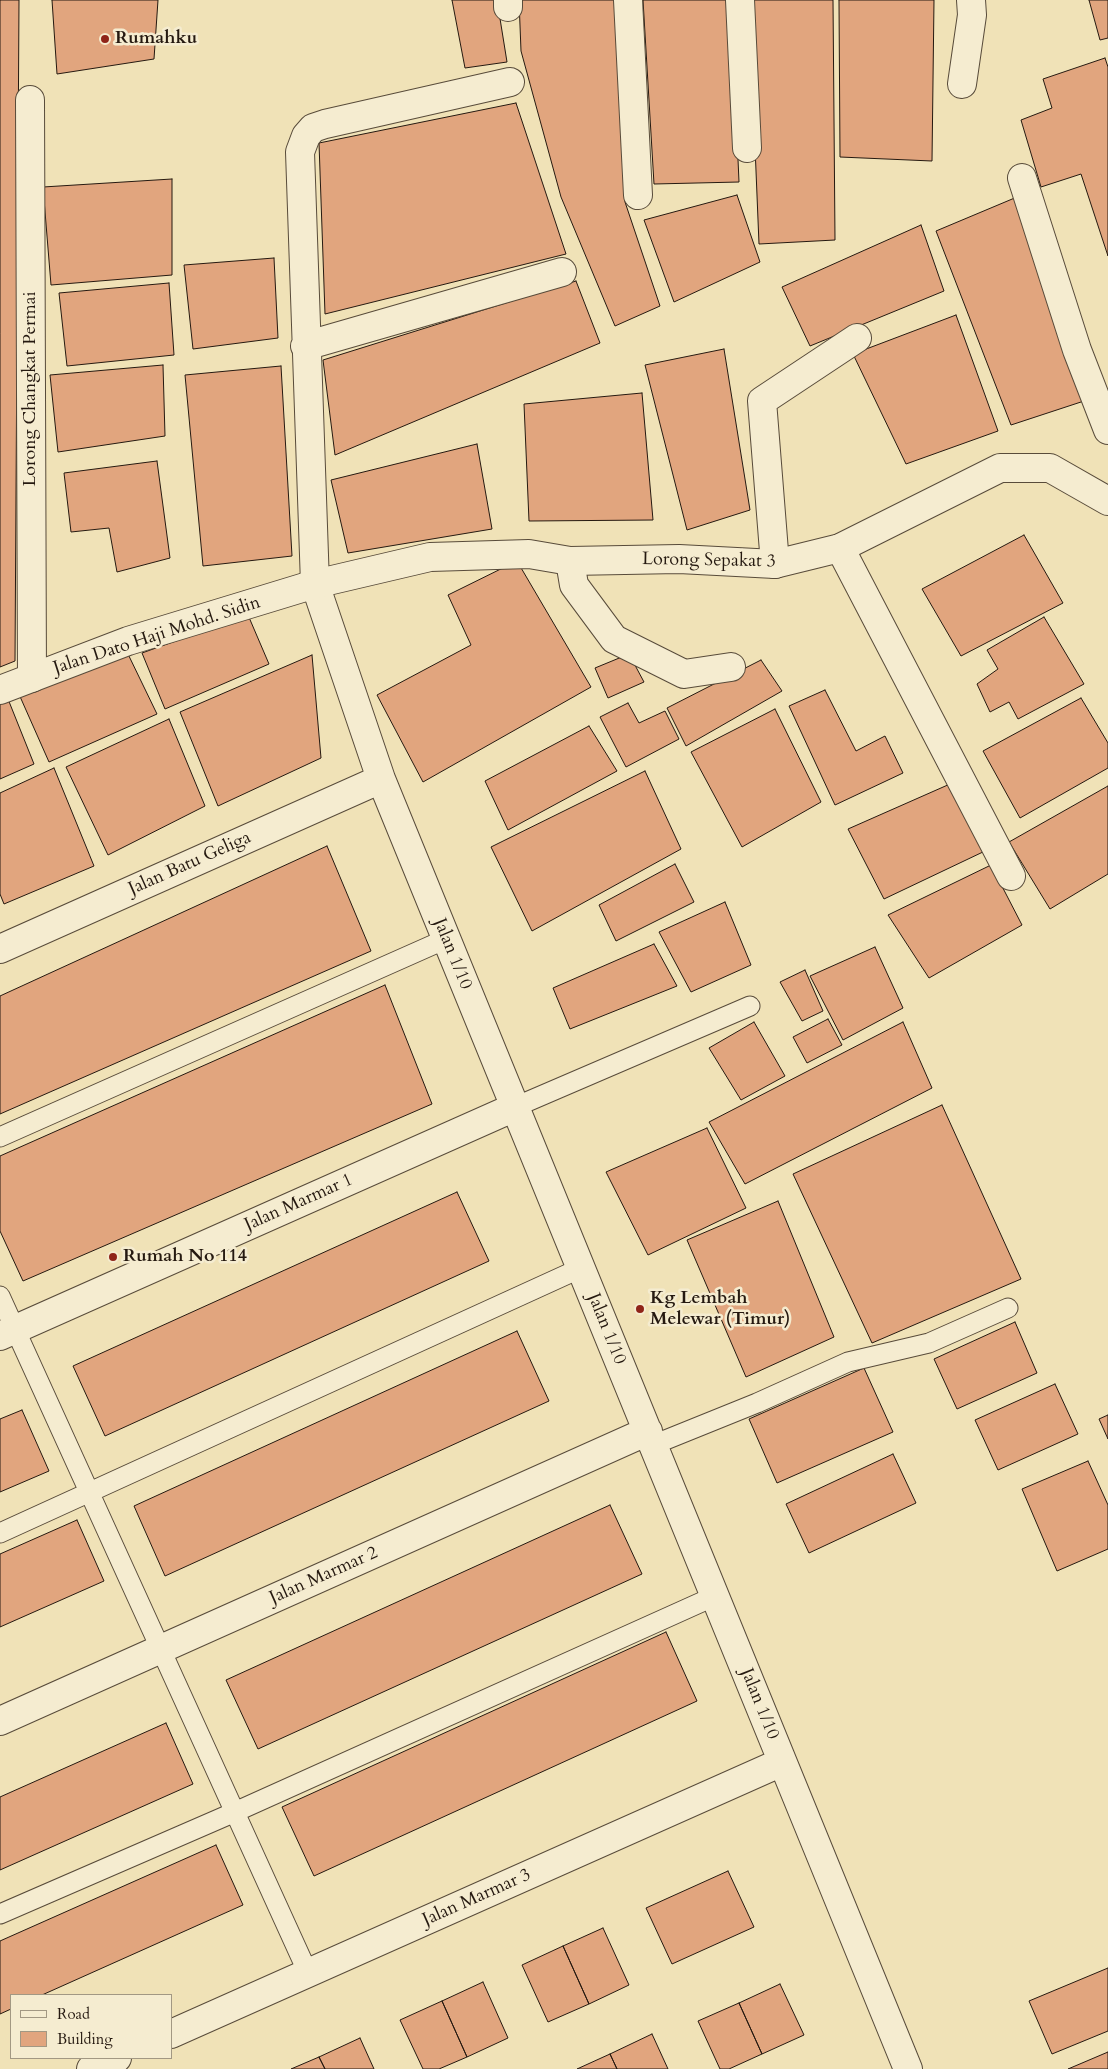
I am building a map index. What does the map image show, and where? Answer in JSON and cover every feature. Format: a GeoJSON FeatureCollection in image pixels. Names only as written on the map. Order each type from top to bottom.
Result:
{"type":"FeatureCollection","features":[{"type":"Feature","properties":{"kind":"street"},"geometry":{"type":"LineString","coordinates":[[628,0],[638,195]]}},
{"type":"Feature","properties":{"kind":"street"},"geometry":{"type":"LineString","coordinates":[[740,0],[747,148]]}},
{"type":"Feature","properties":{"kind":"street"},"geometry":{"type":"LineString","coordinates":[[962,84],[972,15],[971,0]]}},
{"type":"Feature","properties":{"kind":"street","name":"Jalan 1/10"},"geometry":{"type":"LineString","coordinates":[[510,82],[325,124],[313,128],[306,136],[300,152],[305,346],[315,584],[381,779],[908,2069]]}},
{"type":"Feature","properties":{"kind":"street","name":"Lorong Changkat Permai"},"geometry":{"type":"LineString","coordinates":[[30,100],[32,678]]}},
{"type":"Feature","properties":{"kind":"street"},"geometry":{"type":"LineString","coordinates":[[1022,178],[1077,350],[1108,430]]}},
{"type":"Feature","properties":{"kind":"street"},"geometry":{"type":"LineString","coordinates":[[305,346],[562,272]]}},
{"type":"Feature","properties":{"kind":"street"},"geometry":{"type":"LineString","coordinates":[[775,564],[762,401],[857,338]]}},
{"type":"Feature","properties":{"kind":"street","name":"Lorong Sepakat 3"},"geometry":{"type":"LineString","coordinates":[[315,584],[430,557],[529,554],[570,561],[679,559],[775,564],[840,548],[1000,468],[1050,468],[1103,493]]}},
{"type":"Feature","properties":{"kind":"street"},"geometry":{"type":"LineString","coordinates":[[840,548],[1011,876]]}},
{"type":"Feature","properties":{"kind":"street"},"geometry":{"type":"LineString","coordinates":[[570,561],[574,585],[614,639],[684,674],[731,667]]}},
{"type":"Feature","properties":{"kind":"street","name":"Jalan Dato Haji Mohd. Sidin"},"geometry":{"type":"LineString","coordinates":[[0,690],[128,641],[315,584]]}},
{"type":"Feature","properties":{"kind":"street","name":"Jalan Batu Geliga"},"geometry":{"type":"LineString","coordinates":[[0,949],[381,779]]}},
{"type":"Feature","properties":{"kind":"street","name":"Jalan Marmar 1"},"geometry":{"type":"LineString","coordinates":[[8,1333],[515,1107]]}},
{"type":"Feature","properties":{"kind":"street","name":"Jalan Marmar 2"},"geometry":{"type":"LineString","coordinates":[[0,1721],[161,1648],[650,1438]]}},
{"type":"Feature","properties":{"kind":"street","name":"Jalan Marmar 3"},"geometry":{"type":"LineString","coordinates":[[172,2034],[782,1762]]}},
{"type":"Feature","properties":{"kind":"street"},"geometry":{"type":"LineString","coordinates":[[92,2069],[115,2059]]}},
{"type":"Feature","properties":{"kind":"lane"},"geometry":{"type":"LineString","coordinates":[[0,1137],[446,939]]}},
{"type":"Feature","properties":{"kind":"lane"},"geometry":{"type":"LineString","coordinates":[[515,1107],[750,1006]]}},
{"type":"Feature","properties":{"kind":"lane"},"geometry":{"type":"LineString","coordinates":[[0,1533],[581,1268]]}},
{"type":"Feature","properties":{"kind":"lane"},"geometry":{"type":"LineString","coordinates":[[0,1296],[8,1333],[90,1493],[308,1973]]}},
{"type":"Feature","properties":{"kind":"lane"},"geometry":{"type":"LineString","coordinates":[[650,1438],[757,1403],[848,1362],[929,1343],[1008,1308]]}},
{"type":"Feature","properties":{"kind":"lane"},"geometry":{"type":"LineString","coordinates":[[0,1914],[235,1812],[715,1596]]}},
{"type":"Feature","properties":{"kind":"building"},"geometry":{"type":"Polygon","coordinates":[[[0,0],[19,0],[15,661],[0,667],[0,0]]]}},
{"type":"Feature","properties":{"kind":"building","name":"Rumahku"},"geometry":{"type":"Polygon","coordinates":[[[52,0],[158,0],[154,59],[57,74],[52,0]]]}},
{"type":"Feature","properties":{"kind":"building"},"geometry":{"type":"Polygon","coordinates":[[[452,0],[497,0],[507,62],[465,68],[452,0]]]}},
{"type":"Feature","properties":{"kind":"building"},"geometry":{"type":"Polygon","coordinates":[[[519,0],[617,0],[625,202],[660,306],[615,326],[561,197],[521,51],[519,0]]]}},
{"type":"Feature","properties":{"kind":"building"},"geometry":{"type":"Polygon","coordinates":[[[643,0],[731,0],[739,182],[654,184],[643,0]]]}},
{"type":"Feature","properties":{"kind":"building"},"geometry":{"type":"Polygon","coordinates":[[[749,0],[833,0],[835,240],[759,244],[749,0]]]}},
{"type":"Feature","properties":{"kind":"building"},"geometry":{"type":"Polygon","coordinates":[[[839,0],[934,0],[932,161],[840,157],[839,0]]]}},
{"type":"Feature","properties":{"kind":"building"},"geometry":{"type":"Polygon","coordinates":[[[1089,0],[1108,0],[1108,38],[1100,40],[1089,0]]]}},
{"type":"Feature","properties":{"kind":"building"},"geometry":{"type":"Polygon","coordinates":[[[1105,58],[1108,67],[1108,256],[1081,174],[1041,187],[1021,120],[1052,108],[1043,79],[1105,58]]]}},
{"type":"Feature","properties":{"kind":"building"},"geometry":{"type":"Polygon","coordinates":[[[516,103],[566,254],[325,314],[319,143],[516,103]]]}},
{"type":"Feature","properties":{"kind":"building"},"geometry":{"type":"Polygon","coordinates":[[[172,179],[172,275],[51,285],[43,187],[172,179]]]}},
{"type":"Feature","properties":{"kind":"building"},"geometry":{"type":"Polygon","coordinates":[[[737,195],[760,262],[674,302],[644,220],[737,195]]]}},
{"type":"Feature","properties":{"kind":"building"},"geometry":{"type":"Polygon","coordinates":[[[1017,197],[1084,401],[1011,425],[936,231],[1017,197]]]}},
{"type":"Feature","properties":{"kind":"building"},"geometry":{"type":"Polygon","coordinates":[[[921,225],[944,291],[810,346],[782,287],[921,225]]]}},
{"type":"Feature","properties":{"kind":"building"},"geometry":{"type":"Polygon","coordinates":[[[274,258],[278,338],[193,349],[184,265],[274,258]]]}},
{"type":"Feature","properties":{"kind":"building"},"geometry":{"type":"Polygon","coordinates":[[[576,281],[600,343],[335,455],[323,360],[576,281]]]}},
{"type":"Feature","properties":{"kind":"building"},"geometry":{"type":"Polygon","coordinates":[[[169,283],[174,355],[67,366],[59,293],[169,283]]]}},
{"type":"Feature","properties":{"kind":"building"},"geometry":{"type":"Polygon","coordinates":[[[956,315],[998,431],[906,464],[853,354],[956,315]]]}},
{"type":"Feature","properties":{"kind":"building"},"geometry":{"type":"Polygon","coordinates":[[[724,349],[750,510],[687,530],[645,365],[724,349]]]}},
{"type":"Feature","properties":{"kind":"building"},"geometry":{"type":"Polygon","coordinates":[[[163,365],[165,436],[58,452],[50,375],[163,365]]]}},
{"type":"Feature","properties":{"kind":"building"},"geometry":{"type":"Polygon","coordinates":[[[281,366],[292,556],[203,566],[185,375],[281,366]]]}},
{"type":"Feature","properties":{"kind":"building"},"geometry":{"type":"Polygon","coordinates":[[[642,393],[653,520],[529,521],[524,404],[642,393]]]}},
{"type":"Feature","properties":{"kind":"building"},"geometry":{"type":"Polygon","coordinates":[[[477,444],[492,529],[348,553],[331,480],[477,444]]]}},
{"type":"Feature","properties":{"kind":"building"},"geometry":{"type":"Polygon","coordinates":[[[157,461],[170,558],[117,572],[109,528],[71,532],[64,473],[157,461]]]}},
{"type":"Feature","properties":{"kind":"building"},"geometry":{"type":"Polygon","coordinates":[[[1024,535],[1063,603],[961,656],[922,589],[1024,535]]]}},
{"type":"Feature","properties":{"kind":"building"},"geometry":{"type":"Polygon","coordinates":[[[517,561],[591,687],[423,782],[377,695],[471,645],[448,595],[517,561]]]}},
{"type":"Feature","properties":{"kind":"building"},"geometry":{"type":"Polygon","coordinates":[[[248,615],[269,664],[165,709],[142,653],[248,615]]]}},
{"type":"Feature","properties":{"kind":"building"},"geometry":{"type":"Polygon","coordinates":[[[1044,617],[1084,684],[1018,719],[1009,702],[990,712],[977,684],[998,669],[987,650],[1044,617]]]}},
{"type":"Feature","properties":{"kind":"building"},"geometry":{"type":"Polygon","coordinates":[[[127,652],[157,714],[49,762],[18,692],[127,652]]]}},
{"type":"Feature","properties":{"kind":"building"},"geometry":{"type":"Polygon","coordinates":[[[629,654],[644,682],[608,698],[595,668],[629,654]]]}},
{"type":"Feature","properties":{"kind":"building"},"geometry":{"type":"Polygon","coordinates":[[[312,655],[321,758],[218,806],[180,712],[312,655]]]}},
{"type":"Feature","properties":{"kind":"building"},"geometry":{"type":"Polygon","coordinates":[[[761,660],[782,691],[686,746],[667,708],[761,660]]]}},
{"type":"Feature","properties":{"kind":"building"},"geometry":{"type":"Polygon","coordinates":[[[825,690],[856,751],[885,736],[903,773],[835,805],[789,706],[825,690]]]}},
{"type":"Feature","properties":{"kind":"building"},"geometry":{"type":"Polygon","coordinates":[[[6,694],[34,764],[0,779],[0,696],[6,694]]]}},
{"type":"Feature","properties":{"kind":"building"},"geometry":{"type":"Polygon","coordinates":[[[1081,698],[1108,743],[1108,768],[1020,818],[983,751],[1081,698]]]}},
{"type":"Feature","properties":{"kind":"building"},"geometry":{"type":"Polygon","coordinates":[[[628,703],[639,723],[665,711],[679,739],[626,767],[600,717],[628,703]]]}},
{"type":"Feature","properties":{"kind":"building"},"geometry":{"type":"Polygon","coordinates":[[[775,709],[821,802],[742,847],[691,752],[775,709]]]}},
{"type":"Feature","properties":{"kind":"building"},"geometry":{"type":"Polygon","coordinates":[[[169,719],[205,806],[108,855],[66,767],[169,719]]]}},
{"type":"Feature","properties":{"kind":"building"},"geometry":{"type":"Polygon","coordinates":[[[589,726],[617,771],[508,830],[485,781],[589,726]]]}},
{"type":"Feature","properties":{"kind":"building"},"geometry":{"type":"Polygon","coordinates":[[[54,768],[94,866],[4,904],[0,894],[0,793],[54,768]]]}},
{"type":"Feature","properties":{"kind":"building"},"geometry":{"type":"Polygon","coordinates":[[[645,771],[681,849],[532,931],[491,847],[645,771]]]}},
{"type":"Feature","properties":{"kind":"building"},"geometry":{"type":"Polygon","coordinates":[[[950,784],[985,851],[884,899],[848,829],[950,784]]]}},
{"type":"Feature","properties":{"kind":"building"},"geometry":{"type":"Polygon","coordinates":[[[1108,786],[1108,874],[1050,909],[1009,842],[1108,786]]]}},
{"type":"Feature","properties":{"kind":"building"},"geometry":{"type":"Polygon","coordinates":[[[327,846],[371,951],[0,1114],[0,996],[327,846]]]}},
{"type":"Feature","properties":{"kind":"building"},"geometry":{"type":"Polygon","coordinates":[[[675,864],[694,902],[616,941],[599,905],[675,864]]]}},
{"type":"Feature","properties":{"kind":"building"},"geometry":{"type":"Polygon","coordinates":[[[991,865],[1022,925],[929,978],[888,915],[991,865]]]}},
{"type":"Feature","properties":{"kind":"building"},"geometry":{"type":"Polygon","coordinates":[[[725,902],[751,965],[691,992],[659,932],[725,902]]]}},
{"type":"Feature","properties":{"kind":"building"},"geometry":{"type":"Polygon","coordinates":[[[654,944],[677,986],[570,1029],[553,988],[654,944]]]}},
{"type":"Feature","properties":{"kind":"building"},"geometry":{"type":"Polygon","coordinates":[[[875,947],[903,1008],[843,1040],[810,976],[875,947]]]}},
{"type":"Feature","properties":{"kind":"building"},"geometry":{"type":"Polygon","coordinates":[[[805,970],[823,1011],[802,1021],[780,982],[805,970]]]}},
{"type":"Feature","properties":{"kind":"building"},"geometry":{"type":"Polygon","coordinates":[[[385,985],[432,1104],[23,1281],[0,1231],[0,1156],[385,985]]]}},
{"type":"Feature","properties":{"kind":"building"},"geometry":{"type":"Polygon","coordinates":[[[828,1019],[842,1045],[807,1063],[793,1037],[828,1019]]]}},
{"type":"Feature","properties":{"kind":"building"},"geometry":{"type":"Polygon","coordinates":[[[754,1022],[785,1076],[741,1100],[709,1048],[754,1022]]]}},
{"type":"Feature","properties":{"kind":"building"},"geometry":{"type":"Polygon","coordinates":[[[903,1022],[932,1088],[745,1184],[709,1122],[903,1022]]]}},
{"type":"Feature","properties":{"kind":"building"},"geometry":{"type":"Polygon","coordinates":[[[942,1105],[1021,1279],[872,1343],[793,1174],[942,1105]]]}},
{"type":"Feature","properties":{"kind":"building"},"geometry":{"type":"Polygon","coordinates":[[[707,1128],[746,1208],[648,1255],[606,1172],[707,1128]]]}},
{"type":"Feature","properties":{"kind":"building"},"geometry":{"type":"Polygon","coordinates":[[[457,1192],[489,1261],[105,1436],[73,1366],[457,1192]]]}},
{"type":"Feature","properties":{"kind":"building"},"geometry":{"type":"Polygon","coordinates":[[[778,1201],[834,1337],[746,1377],[687,1240],[778,1201]]]}},
{"type":"Feature","properties":{"kind":"building"},"geometry":{"type":"Polygon","coordinates":[[[1015,1322],[1037,1373],[957,1409],[934,1359],[1015,1322]]]}},
{"type":"Feature","properties":{"kind":"building"},"geometry":{"type":"Polygon","coordinates":[[[517,1331],[549,1401],[165,1576],[134,1506],[517,1331]]]}},
{"type":"Feature","properties":{"kind":"building"},"geometry":{"type":"Polygon","coordinates":[[[864,1368],[893,1432],[777,1483],[749,1419],[864,1368]]]}},
{"type":"Feature","properties":{"kind":"building"},"geometry":{"type":"Polygon","coordinates":[[[1055,1384],[1078,1434],[998,1470],[975,1420],[1055,1384]]]}},
{"type":"Feature","properties":{"kind":"building"},"geometry":{"type":"Polygon","coordinates":[[[22,1410],[49,1471],[0,1492],[0,1419],[22,1410]]]}},
{"type":"Feature","properties":{"kind":"building"},"geometry":{"type":"Polygon","coordinates":[[[1108,1415],[1108,1439],[1099,1419],[1108,1415]]]}},
{"type":"Feature","properties":{"kind":"building"},"geometry":{"type":"Polygon","coordinates":[[[893,1454],[916,1503],[809,1553],[786,1504],[893,1454]]]}},
{"type":"Feature","properties":{"kind":"building"},"geometry":{"type":"Polygon","coordinates":[[[1088,1461],[1108,1505],[1108,1549],[1057,1571],[1022,1489],[1088,1461]]]}},
{"type":"Feature","properties":{"kind":"building"},"geometry":{"type":"Polygon","coordinates":[[[610,1505],[642,1574],[258,1749],[226,1680],[610,1505]]]}},
{"type":"Feature","properties":{"kind":"building"},"geometry":{"type":"Polygon","coordinates":[[[77,1520],[104,1581],[0,1627],[0,1554],[77,1520]]]}},
{"type":"Feature","properties":{"kind":"building"},"geometry":{"type":"Polygon","coordinates":[[[666,1632],[697,1701],[314,1876],[282,1807],[666,1632]]]}},
{"type":"Feature","properties":{"kind":"building"},"geometry":{"type":"Polygon","coordinates":[[[166,1723],[193,1784],[0,1870],[0,1797],[166,1723]]]}},
{"type":"Feature","properties":{"kind":"building"},"geometry":{"type":"Polygon","coordinates":[[[216,1845],[243,1905],[44,1994],[10,1994],[10,2009],[0,2014],[0,1941],[216,1845]]]}},
{"type":"Feature","properties":{"kind":"building"},"geometry":{"type":"Polygon","coordinates":[[[728,1871],[754,1927],[672,1964],[646,1908],[728,1871]]]}},
{"type":"Feature","properties":{"kind":"building"},"geometry":{"type":"Polygon","coordinates":[[[603,1928],[629,1985],[589,2004],[563,1946],[603,1928]]]}},
{"type":"Feature","properties":{"kind":"building"},"geometry":{"type":"Polygon","coordinates":[[[563,1946],[589,2004],[548,2022],[522,1965],[563,1946]]]}},
{"type":"Feature","properties":{"kind":"building"},"geometry":{"type":"Polygon","coordinates":[[[1108,1968],[1108,2031],[1052,2054],[1029,2001],[1108,1968]]]}},
{"type":"Feature","properties":{"kind":"building"},"geometry":{"type":"Polygon","coordinates":[[[483,1982],[508,2038],[467,2057],[442,2001],[483,1982]]]}},
{"type":"Feature","properties":{"kind":"building"},"geometry":{"type":"Polygon","coordinates":[[[780,1984],[804,2035],[762,2054],[739,2003],[780,1984]]]}},
{"type":"Feature","properties":{"kind":"building"},"geometry":{"type":"Polygon","coordinates":[[[442,2001],[467,2057],[439,2069],[423,2069],[400,2020],[442,2001]]]}},
{"type":"Feature","properties":{"kind":"building"},"geometry":{"type":"Polygon","coordinates":[[[739,2003],[762,2054],[729,2069],[720,2069],[698,2021],[739,2003]]]}},
{"type":"Feature","properties":{"kind":"building"},"geometry":{"type":"Polygon","coordinates":[[[652,2034],[668,2069],[617,2069],[610,2054],[652,2034]]]}},
{"type":"Feature","properties":{"kind":"building"},"geometry":{"type":"Polygon","coordinates":[[[360,2038],[374,2069],[325,2069],[319,2057],[360,2038]]]}},
{"type":"Feature","properties":{"kind":"building"},"geometry":{"type":"Polygon","coordinates":[[[1108,2052],[1108,2069],[1068,2069],[1108,2052]]]}},
{"type":"Feature","properties":{"kind":"building"},"geometry":{"type":"Polygon","coordinates":[[[610,2054],[617,2069],[577,2069],[610,2054]]]}},
{"type":"Feature","properties":{"kind":"building"},"geometry":{"type":"Polygon","coordinates":[[[319,2057],[325,2069],[291,2069],[319,2057]]]}},
{"type":"Feature","properties":{"kind":"place","name":"Rumahku"},"geometry":{"type":"Point","coordinates":[105,39]}},
{"type":"Feature","properties":{"kind":"place","name":"Rumah No 114"},"geometry":{"type":"Point","coordinates":[113,1257]}},
{"type":"Feature","properties":{"kind":"place","name":"Kg Lembah Melewar (Timur)"},"geometry":{"type":"Point","coordinates":[640,1309]}}]}
